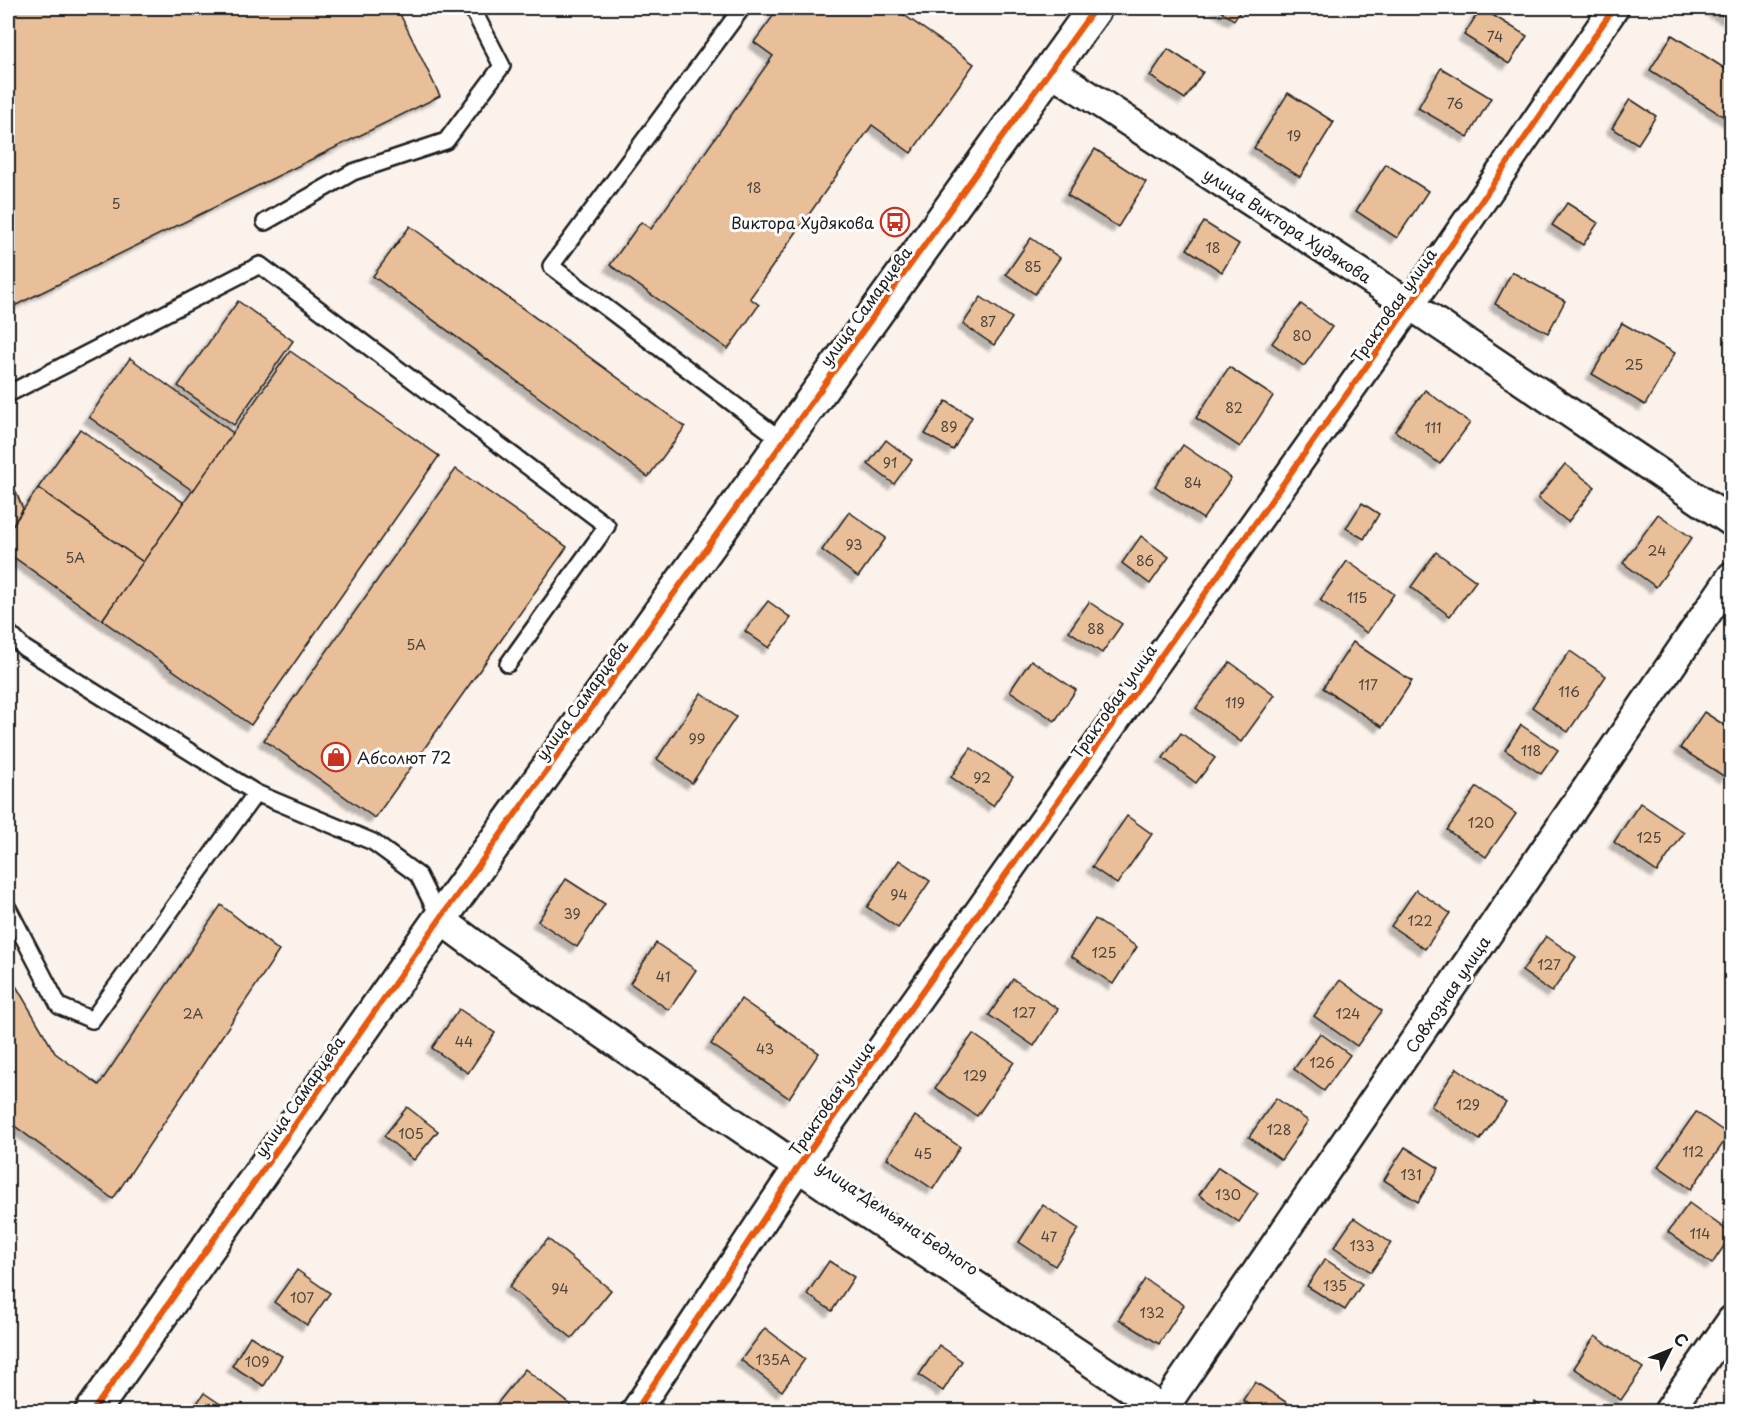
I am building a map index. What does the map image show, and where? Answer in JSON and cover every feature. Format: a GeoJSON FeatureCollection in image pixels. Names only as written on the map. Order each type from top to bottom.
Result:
{"type":"FeatureCollection","features":[{"type":"Feature","properties":{"kind":"street","name":"улица Самарцева"},"geometry":{"type":"LineString","coordinates":[[92,1412],[440,919],[1095,8]]}},
{"type":"Feature","properties":{"kind":"street","name":"Трактовая улица"},"geometry":{"type":"LineString","coordinates":[[635,1412],[798,1167],[1410,305],[1614,8]]}},
{"type":"Feature","properties":{"kind":"street","name":"улица Виктора Худякова"},"geometry":{"type":"LineString","coordinates":[[1051,71],[1410,305],[1731,522]]}},
{"type":"Feature","properties":{"kind":"street","name":"Совхозная улица"},"geometry":{"type":"LineString","coordinates":[[1163,1411],[1731,576]]}},
{"type":"Feature","properties":{"kind":"street","name":"улица Демьяна Бедного"},"geometry":{"type":"LineString","coordinates":[[440,919],[487,954],[798,1167],[1163,1411]]}},
{"type":"Feature","properties":{"kind":"street"},"geometry":{"type":"LineString","coordinates":[[1668,1412],[1731,1320]]}},
{"type":"Feature","properties":{"kind":"lane"},"geometry":{"type":"LineString","coordinates":[[265,222],[353,172],[446,141],[502,66],[472,8]]}},
{"type":"Feature","properties":{"kind":"lane"},"geometry":{"type":"LineString","coordinates":[[742,8],[551,266],[784,442]]}},
{"type":"Feature","properties":{"kind":"lane"},"geometry":{"type":"LineString","coordinates":[[8,394],[260,265],[607,526],[508,663]]}},
{"type":"Feature","properties":{"kind":"lane"},"geometry":{"type":"LineString","coordinates":[[8,632],[24,648],[256,793],[373,842],[418,875],[440,919]]}},
{"type":"Feature","properties":{"kind":"lane"},"geometry":{"type":"LineString","coordinates":[[8,908],[59,1006],[92,1020],[256,793]]}},
{"type":"Feature","properties":{"kind":"lane"},"geometry":{"type":"LineString","coordinates":[[8,943],[22,937]]}},
{"type":"Feature","properties":{"kind":"building"},"geometry":{"type":"Polygon","coordinates":[[[8,8],[397,8],[440,96],[8,309],[8,8]]]}},
{"type":"Feature","properties":{"kind":"building"},"geometry":{"type":"Polygon","coordinates":[[[779,8],[894,8],[974,64],[911,153],[872,125],[750,298],[759,305],[728,349],[610,265],[641,222],[651,229],[773,56],[754,42],[779,8]]]}},
{"type":"Feature","properties":{"kind":"building"},"geometry":{"type":"Polygon","coordinates":[[[1216,8],[1243,8],[1234,20],[1216,8]]]}},
{"type":"Feature","properties":{"kind":"building"},"geometry":{"type":"Polygon","coordinates":[[[1481,8],[1527,36],[1509,64],[1464,35],[1481,8]]]}},
{"type":"Feature","properties":{"kind":"building"},"geometry":{"type":"Polygon","coordinates":[[[1709,8],[1732,8],[1732,21],[1709,8]]]}},
{"type":"Feature","properties":{"kind":"building"},"geometry":{"type":"Polygon","coordinates":[[[1672,35],[1732,73],[1732,122],[1650,70],[1672,35]]]}},
{"type":"Feature","properties":{"kind":"building"},"geometry":{"type":"Polygon","coordinates":[[[1168,49],[1203,72],[1185,99],[1150,76],[1168,49]]]}},
{"type":"Feature","properties":{"kind":"building"},"geometry":{"type":"Polygon","coordinates":[[[1441,68],[1491,98],[1468,137],[1418,108],[1441,68]]]}},
{"type":"Feature","properties":{"kind":"building"},"geometry":{"type":"Polygon","coordinates":[[[1288,93],[1334,122],[1300,177],[1254,148],[1288,93]]]}},
{"type":"Feature","properties":{"kind":"building"},"geometry":{"type":"Polygon","coordinates":[[[1630,99],[1656,116],[1638,144],[1612,128],[1630,99]]]}},
{"type":"Feature","properties":{"kind":"building"},"geometry":{"type":"Polygon","coordinates":[[[1095,149],[1146,182],[1118,227],[1067,195],[1095,149]]]}},
{"type":"Feature","properties":{"kind":"building"},"geometry":{"type":"Polygon","coordinates":[[[1386,164],[1428,191],[1397,238],[1356,211],[1386,164]]]}},
{"type":"Feature","properties":{"kind":"building"},"geometry":{"type":"Polygon","coordinates":[[[1567,203],[1598,223],[1583,245],[1552,225],[1567,203]]]}},
{"type":"Feature","properties":{"kind":"building"},"geometry":{"type":"Polygon","coordinates":[[[1204,222],[1239,244],[1222,272],[1187,249],[1204,222]]]}},
{"type":"Feature","properties":{"kind":"building"},"geometry":{"type":"Polygon","coordinates":[[[410,226],[685,427],[648,477],[373,276],[410,226]]]}},
{"type":"Feature","properties":{"kind":"building"},"geometry":{"type":"Polygon","coordinates":[[[1031,238],[1060,258],[1035,294],[1006,274],[1031,238]]]}},
{"type":"Feature","properties":{"kind":"building"},"geometry":{"type":"Polygon","coordinates":[[[1512,272],[1565,301],[1548,333],[1495,304],[1512,272]]]}},
{"type":"Feature","properties":{"kind":"building"},"geometry":{"type":"Polygon","coordinates":[[[981,297],[1012,318],[994,345],[963,324],[981,297]]]}},
{"type":"Feature","properties":{"kind":"building"},"geometry":{"type":"Polygon","coordinates":[[[238,301],[293,341],[234,425],[178,386],[238,301]]]}},
{"type":"Feature","properties":{"kind":"building"},"geometry":{"type":"Polygon","coordinates":[[[1301,304],[1332,327],[1304,366],[1272,343],[1301,304]]]}},
{"type":"Feature","properties":{"kind":"building"},"geometry":{"type":"Polygon","coordinates":[[[1622,323],[1675,353],[1645,405],[1592,374],[1622,323]]]}},
{"type":"Feature","properties":{"kind":"building"},"geometry":{"type":"Polygon","coordinates":[[[290,351],[439,456],[251,725],[102,620],[290,351]]]}},
{"type":"Feature","properties":{"kind":"building"},"geometry":{"type":"Polygon","coordinates":[[[130,358],[233,433],[193,491],[89,417],[130,358]]]}},
{"type":"Feature","properties":{"kind":"building"},"geometry":{"type":"Polygon","coordinates":[[[1229,367],[1273,396],[1240,447],[1196,418],[1229,367]]]}},
{"type":"Feature","properties":{"kind":"building"},"geometry":{"type":"Polygon","coordinates":[[[1425,390],[1470,423],[1440,464],[1395,431],[1425,390]]]}},
{"type":"Feature","properties":{"kind":"building"},"geometry":{"type":"Polygon","coordinates":[[[946,401],[972,417],[953,450],[925,434],[946,401]]]}},
{"type":"Feature","properties":{"kind":"building"},"geometry":{"type":"Polygon","coordinates":[[[80,429],[184,503],[143,562],[38,488],[80,429]]]}},
{"type":"Feature","properties":{"kind":"building"},"geometry":{"type":"Polygon","coordinates":[[[886,440],[912,460],[894,484],[868,464],[886,440]]]}},
{"type":"Feature","properties":{"kind":"building"},"geometry":{"type":"Polygon","coordinates":[[[1183,445],[1231,478],[1203,519],[1155,486],[1183,445]]]}},
{"type":"Feature","properties":{"kind":"building"},"geometry":{"type":"Polygon","coordinates":[[[1565,464],[1595,487],[1568,522],[1538,498],[1565,464]]]}},
{"type":"Feature","properties":{"kind":"building"},"geometry":{"type":"Polygon","coordinates":[[[456,469],[567,547],[375,818],[264,740],[456,469]]]}},
{"type":"Feature","properties":{"kind":"building"},"geometry":{"type":"Polygon","coordinates":[[[8,473],[23,509],[8,532],[8,473]]]}},
{"type":"Feature","properties":{"kind":"building"},"geometry":{"type":"Polygon","coordinates":[[[38,488],[143,562],[102,620],[8,553],[8,532],[38,488]]]}},
{"type":"Feature","properties":{"kind":"building"},"geometry":{"type":"Polygon","coordinates":[[[1362,503],[1379,514],[1364,539],[1346,528],[1362,503]]]}},
{"type":"Feature","properties":{"kind":"building"},"geometry":{"type":"Polygon","coordinates":[[[849,512],[886,538],[858,577],[822,550],[849,512]]]}},
{"type":"Feature","properties":{"kind":"building"},"geometry":{"type":"Polygon","coordinates":[[[1658,514],[1692,538],[1656,587],[1623,563],[1658,514]]]}},
{"type":"Feature","properties":{"kind":"building"},"geometry":{"type":"Polygon","coordinates":[[[1141,536],[1169,557],[1150,584],[1122,563],[1141,536]]]}},
{"type":"Feature","properties":{"kind":"building"},"geometry":{"type":"Polygon","coordinates":[[[1436,552],[1476,581],[1450,616],[1411,587],[1436,552]]]}},
{"type":"Feature","properties":{"kind":"building"},"geometry":{"type":"Polygon","coordinates":[[[1347,561],[1394,594],[1367,633],[1320,600],[1347,561]]]}},
{"type":"Feature","properties":{"kind":"building"},"geometry":{"type":"Polygon","coordinates":[[[768,601],[791,618],[769,648],[745,631],[768,601]]]}},
{"type":"Feature","properties":{"kind":"building"},"geometry":{"type":"Polygon","coordinates":[[[1089,602],[1122,624],[1102,653],[1069,631],[1089,602]]]}},
{"type":"Feature","properties":{"kind":"building"},"geometry":{"type":"Polygon","coordinates":[[[1353,642],[1412,681],[1382,727],[1323,688],[1353,642]]]}},
{"type":"Feature","properties":{"kind":"building"},"geometry":{"type":"Polygon","coordinates":[[[1570,651],[1606,676],[1568,732],[1532,707],[1570,651]]]}},
{"type":"Feature","properties":{"kind":"building"},"geometry":{"type":"Polygon","coordinates":[[[1031,660],[1076,690],[1055,721],[1010,691],[1031,660]]]}},
{"type":"Feature","properties":{"kind":"building"},"geometry":{"type":"Polygon","coordinates":[[[1230,662],[1275,695],[1241,742],[1196,708],[1230,662]]]}},
{"type":"Feature","properties":{"kind":"building"},"geometry":{"type":"Polygon","coordinates":[[[701,693],[736,717],[692,783],[657,759],[701,693]]]}},
{"type":"Feature","properties":{"kind":"building"},"geometry":{"type":"Polygon","coordinates":[[[1704,712],[1732,730],[1732,767],[1725,777],[1680,748],[1704,712]]]}},
{"type":"Feature","properties":{"kind":"building"},"geometry":{"type":"Polygon","coordinates":[[[1521,725],[1558,750],[1541,774],[1505,750],[1521,725]]]}},
{"type":"Feature","properties":{"kind":"building"},"geometry":{"type":"Polygon","coordinates":[[[1181,733],[1215,758],[1196,783],[1163,758],[1181,733]]]}},
{"type":"Feature","properties":{"kind":"building"},"geometry":{"type":"Polygon","coordinates":[[[971,748],[1013,777],[993,806],[951,777],[971,748]]]}},
{"type":"Feature","properties":{"kind":"building"},"geometry":{"type":"Polygon","coordinates":[[[1477,787],[1516,814],[1486,857],[1447,830],[1477,787]]]}},
{"type":"Feature","properties":{"kind":"building"},"geometry":{"type":"Polygon","coordinates":[[[1640,803],[1684,833],[1657,872],[1614,842],[1640,803]]]}},
{"type":"Feature","properties":{"kind":"building"},"geometry":{"type":"Polygon","coordinates":[[[1127,816],[1152,834],[1117,884],[1092,867],[1127,816]]]}},
{"type":"Feature","properties":{"kind":"building"},"geometry":{"type":"Polygon","coordinates":[[[899,860],[930,881],[898,928],[867,907],[899,860]]]}},
{"type":"Feature","properties":{"kind":"building"},"geometry":{"type":"Polygon","coordinates":[[[566,879],[605,904],[577,947],[538,921],[566,879]]]}},
{"type":"Feature","properties":{"kind":"building"},"geometry":{"type":"Polygon","coordinates":[[[1416,890],[1450,913],[1425,949],[1391,926],[1416,890]]]}},
{"type":"Feature","properties":{"kind":"building"},"geometry":{"type":"Polygon","coordinates":[[[221,905],[279,951],[113,1199],[8,1121],[8,972],[55,1053],[99,1085],[221,905]]]}},
{"type":"Feature","properties":{"kind":"building"},"geometry":{"type":"Polygon","coordinates":[[[1095,919],[1137,947],[1113,984],[1071,956],[1095,919]]]}},
{"type":"Feature","properties":{"kind":"building"},"geometry":{"type":"Polygon","coordinates":[[[1546,936],[1576,957],[1552,992],[1522,971],[1546,936]]]}},
{"type":"Feature","properties":{"kind":"building"},"geometry":{"type":"Polygon","coordinates":[[[656,943],[696,970],[669,1010],[630,983],[656,943]]]}},
{"type":"Feature","properties":{"kind":"building"},"geometry":{"type":"Polygon","coordinates":[[[1013,979],[1058,1009],[1034,1046],[989,1015],[1013,979]]]}},
{"type":"Feature","properties":{"kind":"building"},"geometry":{"type":"Polygon","coordinates":[[[1340,980],[1382,1011],[1357,1046],[1314,1016],[1340,980]]]}},
{"type":"Feature","properties":{"kind":"building"},"geometry":{"type":"Polygon","coordinates":[[[741,999],[819,1053],[789,1098],[711,1044],[741,999]]]}},
{"type":"Feature","properties":{"kind":"building"},"geometry":{"type":"Polygon","coordinates":[[[459,1009],[495,1033],[468,1073],[432,1048],[459,1009]]]}},
{"type":"Feature","properties":{"kind":"building"},"geometry":{"type":"Polygon","coordinates":[[[1320,1033],[1350,1055],[1324,1091],[1294,1069],[1320,1033]]]}},
{"type":"Feature","properties":{"kind":"building"},"geometry":{"type":"Polygon","coordinates":[[[973,1034],[1014,1062],[977,1116],[935,1088],[973,1034]]]}},
{"type":"Feature","properties":{"kind":"building"},"geometry":{"type":"Polygon","coordinates":[[[1457,1068],[1506,1103],[1480,1140],[1431,1106],[1457,1068]]]}},
{"type":"Feature","properties":{"kind":"building"},"geometry":{"type":"Polygon","coordinates":[[[1276,1098],[1308,1121],[1281,1160],[1249,1137],[1276,1098]]]}},
{"type":"Feature","properties":{"kind":"building"},"geometry":{"type":"Polygon","coordinates":[[[407,1107],[438,1131],[414,1160],[384,1136],[407,1107]]]}},
{"type":"Feature","properties":{"kind":"building"},"geometry":{"type":"Polygon","coordinates":[[[1696,1112],[1729,1135],[1691,1189],[1658,1166],[1696,1112]]]}},
{"type":"Feature","properties":{"kind":"building"},"geometry":{"type":"Polygon","coordinates":[[[915,1116],[960,1147],[933,1189],[887,1158],[915,1116]]]}},
{"type":"Feature","properties":{"kind":"building"},"geometry":{"type":"Polygon","coordinates":[[[1405,1147],[1439,1168],[1418,1202],[1384,1180],[1405,1147]]]}},
{"type":"Feature","properties":{"kind":"building"},"geometry":{"type":"Polygon","coordinates":[[[1218,1167],[1258,1193],[1239,1222],[1199,1195],[1218,1167]]]}},
{"type":"Feature","properties":{"kind":"building"},"geometry":{"type":"Polygon","coordinates":[[[1689,1203],[1732,1234],[1712,1264],[1668,1232],[1689,1203]]]}},
{"type":"Feature","properties":{"kind":"building"},"geometry":{"type":"Polygon","coordinates":[[[1043,1205],[1079,1229],[1055,1266],[1019,1242],[1043,1205]]]}},
{"type":"Feature","properties":{"kind":"building"},"geometry":{"type":"Polygon","coordinates":[[[1354,1218],[1391,1243],[1371,1272],[1334,1247],[1354,1218]]]}},
{"type":"Feature","properties":{"kind":"building"},"geometry":{"type":"Polygon","coordinates":[[[548,1239],[611,1290],[572,1338],[509,1287],[548,1239]]]}},
{"type":"Feature","properties":{"kind":"building"},"geometry":{"type":"Polygon","coordinates":[[[1325,1259],[1362,1284],[1345,1310],[1307,1286],[1325,1259]]]}},
{"type":"Feature","properties":{"kind":"building"},"geometry":{"type":"Polygon","coordinates":[[[829,1261],[854,1277],[832,1311],[807,1294],[829,1261]]]}},
{"type":"Feature","properties":{"kind":"building"},"geometry":{"type":"Polygon","coordinates":[[[297,1270],[330,1293],[307,1325],[274,1302],[297,1270]]]}},
{"type":"Feature","properties":{"kind":"building"},"geometry":{"type":"Polygon","coordinates":[[[1145,1279],[1184,1305],[1159,1344],[1119,1319],[1145,1279]]]}},
{"type":"Feature","properties":{"kind":"building"},"geometry":{"type":"Polygon","coordinates":[[[765,1328],[805,1359],[782,1391],[741,1360],[765,1328]]]}},
{"type":"Feature","properties":{"kind":"building"},"geometry":{"type":"Polygon","coordinates":[[[250,1336],[282,1356],[264,1386],[232,1366],[250,1336]]]}},
{"type":"Feature","properties":{"kind":"building"},"geometry":{"type":"Polygon","coordinates":[[[1595,1336],[1643,1368],[1621,1400],[1574,1368],[1595,1336]]]}},
{"type":"Feature","properties":{"kind":"building"},"geometry":{"type":"Polygon","coordinates":[[[939,1345],[962,1361],[943,1391],[919,1375],[939,1345]]]}},
{"type":"Feature","properties":{"kind":"building"},"geometry":{"type":"Polygon","coordinates":[[[525,1369],[571,1405],[566,1412],[504,1412],[496,1405],[525,1369]]]}},
{"type":"Feature","properties":{"kind":"building"},"geometry":{"type":"Polygon","coordinates":[[[1255,1382],[1289,1404],[1284,1412],[1260,1412],[1243,1400],[1255,1382]]]}},
{"type":"Feature","properties":{"kind":"building"},"geometry":{"type":"Polygon","coordinates":[[[204,1393],[232,1412],[191,1412],[204,1393]]]}},
{"type":"Feature","properties":{"kind":"building"},"geometry":{"type":"Polygon","coordinates":[[[1535,1402],[1548,1412],[1529,1412],[1535,1402]]]}},
{"type":"Feature","properties":{"kind":"cycle path"},"geometry":{"type":"LineString","coordinates":[[92,1412],[440,919],[1095,8]]}},
{"type":"Feature","properties":{"kind":"cycle path"},"geometry":{"type":"LineString","coordinates":[[635,1412],[798,1167],[1410,305],[1614,8]]}},
{"type":"Feature","properties":{"kind":"place","name":"Виктора Худякова"},"geometry":{"type":"Point","coordinates":[895,222]}},
{"type":"Feature","properties":{"kind":"place","name":"Абсолют 72"},"geometry":{"type":"Point","coordinates":[336,757]}}]}
